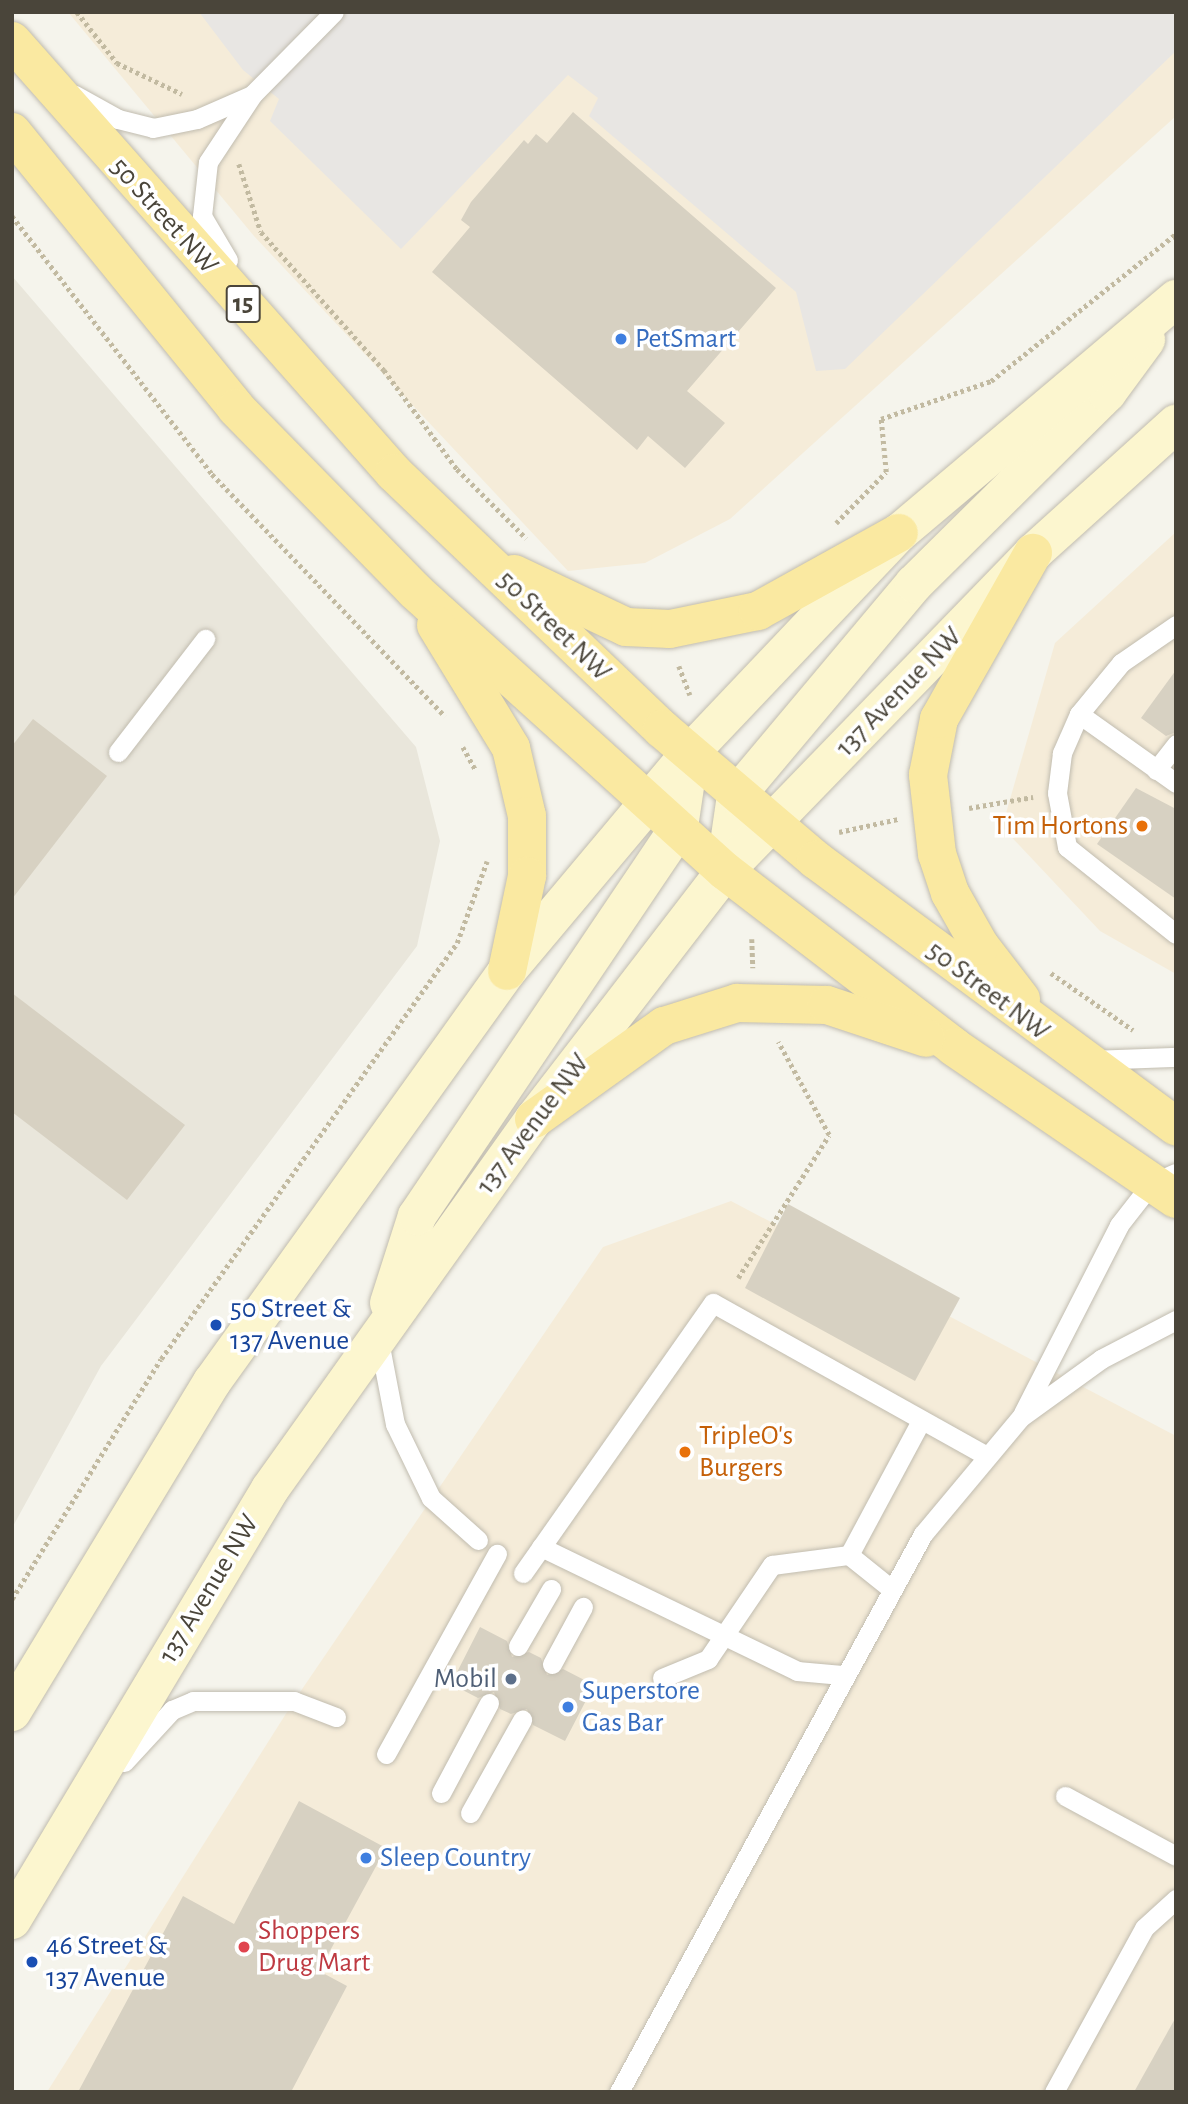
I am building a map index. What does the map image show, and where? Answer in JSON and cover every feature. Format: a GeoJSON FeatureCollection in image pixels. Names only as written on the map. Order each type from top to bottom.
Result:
{"type":"FeatureCollection","features":[{"type":"Feature","properties":{"kind":"main road","name":"50 Street NW"},"geometry":{"type":"LineString","coordinates":[[12,41],[36,72],[312,382],[484,559],[676,741],[770,824],[1068,1052],[1176,1126]]}},
{"type":"Feature","properties":{"kind":"main road"},"geometry":{"type":"LineString","coordinates":[[12,132],[236,408],[415,591],[679,827],[725,872],[954,1047],[1167,1185]]}},
{"type":"Feature","properties":{"kind":"main road"},"geometry":{"type":"LineString","coordinates":[[12,1712],[212,1382],[507,971],[649,800],[676,741],[900,533],[1176,299]]}},
{"type":"Feature","properties":{"kind":"main road"},"geometry":{"type":"LineString","coordinates":[[725,872],[736,796],[914,584],[1108,393],[1176,299]]}},
{"type":"Feature","properties":{"kind":"main road","name":"137 Avenue NW"},"geometry":{"type":"LineString","coordinates":[[12,1920],[47,1854],[270,1489],[534,1119],[725,872],[1033,553],[1176,424]]}},
{"type":"Feature","properties":{"kind":"main road"},"geometry":{"type":"LineString","coordinates":[[484,559],[626,627],[670,629],[758,611],[900,533]]}},
{"type":"Feature","properties":{"kind":"main road"},"geometry":{"type":"LineString","coordinates":[[1033,553],[939,719],[928,775],[937,854],[950,893],[980,946],[1068,1052]]}},
{"type":"Feature","properties":{"kind":"main road"},"geometry":{"type":"LineString","coordinates":[[415,591],[511,748],[517,770],[530,846],[507,971]]}},
{"type":"Feature","properties":{"kind":"main road"},"geometry":{"type":"LineString","coordinates":[[379,1335],[416,1216],[679,827],[676,741]]}},
{"type":"Feature","properties":{"kind":"main road"},"geometry":{"type":"LineString","coordinates":[[534,1119],[664,1026],[737,1003],[827,1005],[954,1047]]}},
{"type":"Feature","properties":{"kind":"lane"},"geometry":{"type":"LineString","coordinates":[[312,382],[209,233],[201,182],[221,140],[253,94],[334,12]]}},
{"type":"Feature","properties":{"kind":"lane"},"geometry":{"type":"LineString","coordinates":[[36,72],[135,125],[201,117],[253,94]]}},
{"type":"Feature","properties":{"kind":"lane"},"geometry":{"type":"LineString","coordinates":[[1176,625],[1121,663],[1079,714],[1062,753],[1057,793],[1067,847],[1176,934]]}},
{"type":"Feature","properties":{"kind":"lane"},"geometry":{"type":"LineString","coordinates":[[118,752],[205,639]]}},
{"type":"Feature","properties":{"kind":"lane"},"geometry":{"type":"LineString","coordinates":[[1079,714],[1176,783]]}},
{"type":"Feature","properties":{"kind":"lane"},"geometry":{"type":"LineString","coordinates":[[1156,770],[1176,744]]}},
{"type":"Feature","properties":{"kind":"lane"},"geometry":{"type":"LineString","coordinates":[[1068,1052],[1174,1057]]}},
{"type":"Feature","properties":{"kind":"lane"},"geometry":{"type":"LineString","coordinates":[[1021,1417],[1119,1225],[1167,1185]]}},
{"type":"Feature","properties":{"kind":"lane"},"geometry":{"type":"LineString","coordinates":[[523,1573],[713,1303],[921,1422],[987,1456]]}},
{"type":"Feature","properties":{"kind":"lane"},"geometry":{"type":"LineString","coordinates":[[619,2092],[842,1675],[890,1588],[937,1514],[1021,1417],[1101,1359],[1176,1320]]}},
{"type":"Feature","properties":{"kind":"lane"},"geometry":{"type":"LineString","coordinates":[[379,1335],[401,1437],[431,1498],[478,1540]]}},
{"type":"Feature","properties":{"kind":"lane"},"geometry":{"type":"LineString","coordinates":[[849,1555],[921,1422]]}},
{"type":"Feature","properties":{"kind":"lane"},"geometry":{"type":"LineString","coordinates":[[541,1547],[797,1671],[842,1675]]}},
{"type":"Feature","properties":{"kind":"lane"},"geometry":{"type":"LineString","coordinates":[[386,1754],[497,1554]]}},
{"type":"Feature","properties":{"kind":"lane"},"geometry":{"type":"LineString","coordinates":[[662,1678],[697,1668],[729,1636],[772,1565],[849,1555],[890,1588]]}},
{"type":"Feature","properties":{"kind":"lane"},"geometry":{"type":"LineString","coordinates":[[518,1646],[551,1589]]}},
{"type":"Feature","properties":{"kind":"lane"},"geometry":{"type":"LineString","coordinates":[[552,1664],[583,1607]]}},
{"type":"Feature","properties":{"kind":"lane"},"geometry":{"type":"LineString","coordinates":[[47,1854],[172,1710],[218,1698],[294,1701],[336,1717]]}},
{"type":"Feature","properties":{"kind":"lane"},"geometry":{"type":"LineString","coordinates":[[441,1793],[489,1703]]}},
{"type":"Feature","properties":{"kind":"lane"},"geometry":{"type":"LineString","coordinates":[[470,1813],[522,1720]]}},
{"type":"Feature","properties":{"kind":"lane"},"geometry":{"type":"LineString","coordinates":[[1065,1796],[1176,1856]]}},
{"type":"Feature","properties":{"kind":"lane"},"geometry":{"type":"LineString","coordinates":[[1054,2092],[1144,1928],[1176,1899]]}},
{"type":"Feature","properties":{"kind":"path"},"geometry":{"type":"LineString","coordinates":[[77,12],[117,63],[179,91],[201,117]]}},
{"type":"Feature","properties":{"kind":"path"},"geometry":{"type":"LineString","coordinates":[[221,140],[242,169],[255,218],[268,241],[384,370],[457,469],[537,546]]}},
{"type":"Feature","properties":{"kind":"path"},"geometry":{"type":"LineString","coordinates":[[12,216],[212,474],[423,690],[452,727]]}},
{"type":"Feature","properties":{"kind":"path"},"geometry":{"type":"LineString","coordinates":[[826,532],[886,472],[881,419],[991,381],[1176,234]]}},
{"type":"Feature","properties":{"kind":"path"},"geometry":{"type":"LineString","coordinates":[[670,629],[692,693],[676,741]]}},
{"type":"Feature","properties":{"kind":"path"},"geometry":{"type":"LineString","coordinates":[[458,738],[481,783]]}},
{"type":"Feature","properties":{"kind":"path"},"geometry":{"type":"LineString","coordinates":[[12,1600],[161,1359],[457,943],[482,884],[489,848]]}},
{"type":"Feature","properties":{"kind":"path"},"geometry":{"type":"LineString","coordinates":[[1042,967],[1174,1057]]}},
{"type":"Feature","properties":{"kind":"path"},"geometry":{"type":"LineString","coordinates":[[738,1278],[829,1135],[772,1031]]}},
{"type":"Feature","properties":{"kind":"shaded area"},"geometry":{"type":"Polygon","coordinates":[[[68,12],[1176,12],[1176,116],[730,519],[645,563],[568,571],[254,236],[68,12]]]}},
{"type":"Feature","properties":{"kind":"shaded area"},"geometry":{"type":"Polygon","coordinates":[[[199,12],[1176,12],[1176,51],[845,369],[816,371],[796,292],[589,116],[598,98],[568,75],[401,249],[270,121],[279,99],[243,70],[199,12]]]}},
{"type":"Feature","properties":{"kind":"shaded area"},"geometry":{"type":"Polygon","coordinates":[[[12,276],[416,747],[440,841],[417,946],[101,1366],[12,1528],[12,276]]]}},
{"type":"Feature","properties":{"kind":"shaded area"},"geometry":{"type":"Polygon","coordinates":[[[1176,532],[1176,974],[1100,931],[1002,827],[1055,643],[1176,532]]]}},
{"type":"Feature","properties":{"kind":"shaded area"},"geometry":{"type":"Polygon","coordinates":[[[731,1201],[1176,1436],[1176,2092],[47,2092],[294,1701],[603,1247],[731,1201]]]}},
{"type":"Feature","properties":{"kind":"building","name":"PetSmart"},"geometry":{"type":"Polygon","coordinates":[[[573,112],[776,288],[687,391],[725,423],[685,468],[648,436],[637,450],[432,272],[470,227],[461,220],[471,202],[524,140],[528,144],[536,134],[547,143],[573,112]]]}},
{"type":"Feature","properties":{"kind":"building"},"geometry":{"type":"Polygon","coordinates":[[[1176,670],[1176,732],[1166,736],[1141,718],[1176,670]]]}},
{"type":"Feature","properties":{"kind":"building"},"geometry":{"type":"Polygon","coordinates":[[[33,719],[107,776],[12,899],[12,746],[33,719]]]}},
{"type":"Feature","properties":{"kind":"building","name":"Tim Hortons"},"geometry":{"type":"Polygon","coordinates":[[[1136,788],[1176,809],[1176,899],[1097,844],[1136,788]]]}},
{"type":"Feature","properties":{"kind":"building"},"geometry":{"type":"Polygon","coordinates":[[[12,993],[185,1125],[127,1200],[12,1112],[12,993]]]}},
{"type":"Feature","properties":{"kind":"building"},"geometry":{"type":"Polygon","coordinates":[[[788,1204],[960,1298],[915,1381],[745,1288],[788,1204]]]}},
{"type":"Feature","properties":{"kind":"building","name":"Mobil"},"geometry":{"type":"Polygon","coordinates":[[[480,1627],[507,1641],[512,1657],[529,1652],[541,1658],[547,1675],[563,1669],[594,1685],[565,1741],[533,1725],[527,1709],[511,1714],[500,1709],[494,1692],[478,1698],[451,1684],[480,1627]]]}},
{"type":"Feature","properties":{"kind":"building","name":"Shoppers Drug Mart"},"geometry":{"type":"Polygon","coordinates":[[[299,1801],[386,1848],[319,1971],[347,1986],[291,2092],[78,2092],[183,1896],[234,1924],[299,1801]]]}},
{"type":"Feature","properties":{"kind":"building"},"geometry":{"type":"Polygon","coordinates":[[[1176,2017],[1176,2092],[1134,2092],[1176,2017]]]}},
{"type":"Feature","properties":{"kind":"place","name":"PetSmart"},"geometry":{"type":"Point","coordinates":[621,339]}},
{"type":"Feature","properties":{"kind":"place","name":"Tim Hortons"},"geometry":{"type":"Point","coordinates":[1142,826]}},
{"type":"Feature","properties":{"kind":"place","name":"50 Street & 137 Avenue"},"geometry":{"type":"Point","coordinates":[216,1325]}},
{"type":"Feature","properties":{"kind":"place","name":"TripleO's Burgers"},"geometry":{"type":"Point","coordinates":[685,1452]}},
{"type":"Feature","properties":{"kind":"place","name":"Mobil"},"geometry":{"type":"Point","coordinates":[511,1679]}},
{"type":"Feature","properties":{"kind":"place","name":"Superstore Gas Bar"},"geometry":{"type":"Point","coordinates":[568,1707]}},
{"type":"Feature","properties":{"kind":"place","name":"Sleep Country"},"geometry":{"type":"Point","coordinates":[366,1858]}},
{"type":"Feature","properties":{"kind":"place","name":"Shoppers Drug Mart"},"geometry":{"type":"Point","coordinates":[244,1947]}},
{"type":"Feature","properties":{"kind":"place","name":"46 Street & 137 Avenue"},"geometry":{"type":"Point","coordinates":[32,1962]}}]}
